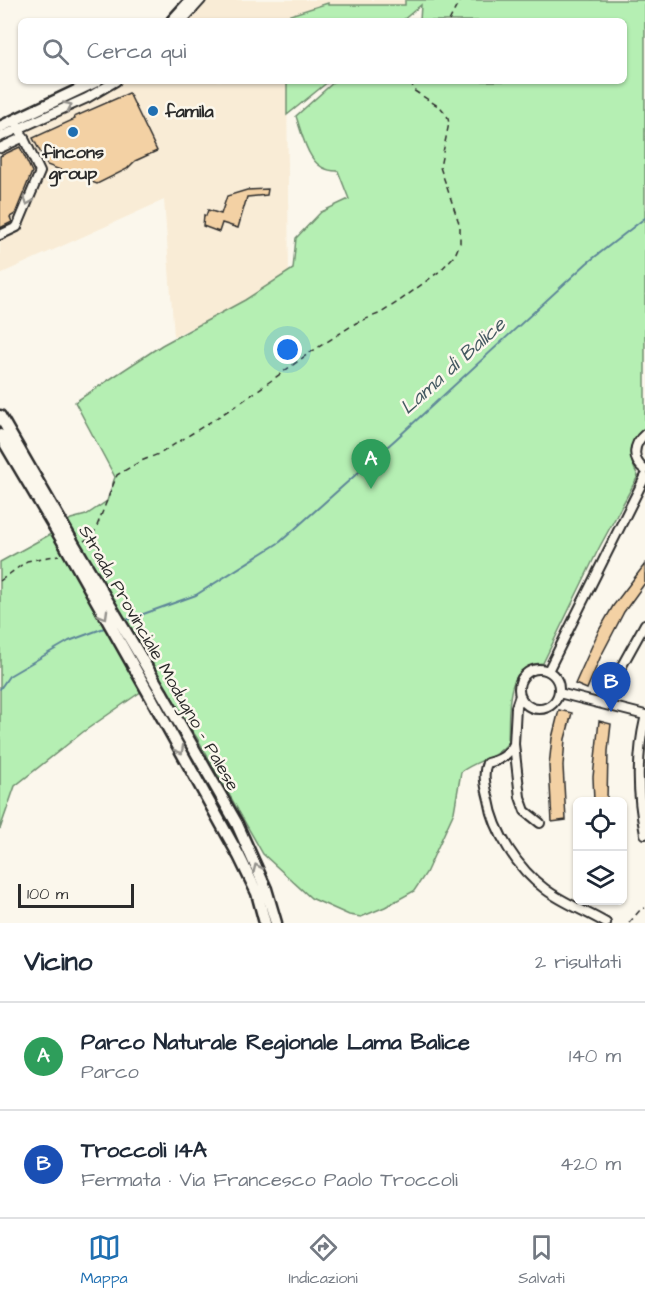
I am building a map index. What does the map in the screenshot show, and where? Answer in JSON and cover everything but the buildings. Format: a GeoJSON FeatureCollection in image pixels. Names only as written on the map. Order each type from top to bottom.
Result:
{"type":"FeatureCollection","features":[{"type":"Feature","properties":{"kind":"main road"},"geometry":{"type":"LineString","coordinates":[[175,18],[191,0]]}},
{"type":"Feature","properties":{"kind":"main road"},"geometry":{"type":"LineString","coordinates":[[0,127],[17,124],[91,84]]}},
{"type":"Feature","properties":{"kind":"main road","name":"Strada Provinciale Modugno - Palese"},"geometry":{"type":"LineString","coordinates":[[0,416],[65,547]]}},
{"type":"Feature","properties":{"kind":"main road","name":"Strada Provinciale Modugno - Palese"},"geometry":{"type":"LineString","coordinates":[[0,435],[65,547],[237,824],[266,889],[276,923]]}},
{"type":"Feature","properties":{"kind":"main road","name":"Strada Provinciale Modugno - Palese"},"geometry":{"type":"LineString","coordinates":[[157,696],[257,893],[265,923]]}},
{"type":"Feature","properties":{"kind":"street"},"geometry":{"type":"LineString","coordinates":[[185,18],[201,0]]}},
{"type":"Feature","properties":{"kind":"street"},"geometry":{"type":"LineString","coordinates":[[0,137],[17,124],[87,98],[111,84]]}},
{"type":"Feature","properties":{"kind":"street"},"geometry":{"type":"LineString","coordinates":[[0,235],[18,227],[40,172],[17,124]]}},
{"type":"Feature","properties":{"kind":"street"},"geometry":{"type":"LineString","coordinates":[[0,148],[24,137]]}},
{"type":"Feature","properties":{"kind":"street"},"geometry":{"type":"LineString","coordinates":[[645,434],[639,439],[634,453],[636,460],[645,470]]}},
{"type":"Feature","properties":{"kind":"street"},"geometry":{"type":"LineString","coordinates":[[548,671],[645,477]]}},
{"type":"Feature","properties":{"kind":"street"},"geometry":{"type":"LineString","coordinates":[[606,705],[619,671],[645,624]]}},
{"type":"Feature","properties":{"kind":"street"},"geometry":{"type":"LineString","coordinates":[[534,669],[548,671],[556,678],[559,693],[550,705],[539,709],[527,705],[519,689],[523,676],[534,669]]}},
{"type":"Feature","properties":{"kind":"street"},"geometry":{"type":"LineString","coordinates":[[559,693],[645,717],[638,771],[645,834]]}},
{"type":"Feature","properties":{"kind":"street"},"geometry":{"type":"LineString","coordinates":[[520,695],[516,707],[514,744],[519,797],[525,811],[540,823]]}},
{"type":"Feature","properties":{"kind":"street"},"geometry":{"type":"LineString","coordinates":[[514,744],[510,752],[488,764],[484,770],[490,808],[504,840],[520,866],[544,888],[606,923]]}},
{"type":"Feature","properties":{"kind":"path"},"geometry":{"type":"LineString","coordinates":[[451,18],[460,0]]}},
{"type":"Feature","properties":{"kind":"path"},"geometry":{"type":"LineString","coordinates":[[84,541],[93,536],[117,476],[141,461],[161,453],[240,403],[356,323],[381,313],[398,302],[441,271],[454,255],[460,243],[460,226],[440,167],[449,123],[447,115],[441,108],[413,90],[412,84]]}},
{"type":"Feature","properties":{"kind":"path"},"geometry":{"type":"LineString","coordinates":[[0,581],[27,561],[65,547]]}},
{"type":"Feature","properties":{"kind":"path"},"geometry":{"type":"LineString","coordinates":[[629,923],[640,910],[645,908]]}},
{"type":"Feature","properties":{"kind":"shaded area"},"geometry":{"type":"Polygon","coordinates":[[[197,0],[405,0],[405,5],[328,4],[288,18],[181,18],[197,0]]]}},
{"type":"Feature","properties":{"kind":"shaded area"},"geometry":{"type":"Polygon","coordinates":[[[101,84],[287,84],[289,283],[174,336],[164,200],[0,274],[0,134],[101,84]]]}},
{"type":"Feature","properties":{"kind":"green space"},"geometry":{"type":"Polygon","coordinates":[[[405,0],[645,0],[645,429],[635,441],[631,451],[632,462],[638,476],[599,548],[543,663],[530,665],[514,681],[509,705],[508,743],[498,753],[461,772],[454,812],[426,873],[414,891],[361,917],[349,915],[311,898],[263,854],[197,738],[158,680],[83,732],[15,786],[0,829],[0,562],[49,535],[71,519],[86,515],[107,501],[115,477],[75,402],[162,345],[245,300],[293,269],[296,238],[321,212],[349,199],[338,171],[320,166],[309,153],[296,116],[332,84],[627,84],[627,18],[420,18],[421,5],[406,18],[287,18],[287,16],[328,3],[328,5],[405,5],[405,0]]]}},
{"type":"Feature","properties":{"kind":"green space"},"geometry":{"type":"Polygon","coordinates":[[[287,84],[325,84],[287,115],[287,84]]]}},
{"type":"Feature","properties":{"kind":"waterway","name":"Lama di Balice"},"geometry":{"type":"LineString","coordinates":[[124,621],[196,595],[280,542],[587,263],[645,218]]}},
{"type":"Feature","properties":{"kind":"waterway","name":"Lama di Balice"},"geometry":{"type":"LineString","coordinates":[[0,689],[9,676],[69,641],[107,627]]}},
{"type":"Feature","properties":{"kind":"place","name":"famila"},"geometry":{"type":"Point","coordinates":[153,111]}},
{"type":"Feature","properties":{"kind":"place","name":"fincons group"},"geometry":{"type":"Point","coordinates":[73,132]}},
{"type":"Feature","properties":{"kind":"place","name":"Parco Naturale Regionale Lama Balice"},"geometry":{"type":"Point","coordinates":[371,489]}},
{"type":"Feature","properties":{"kind":"place","name":"Troccoli 14A"},"geometry":{"type":"Point","coordinates":[611,712]}}]}
